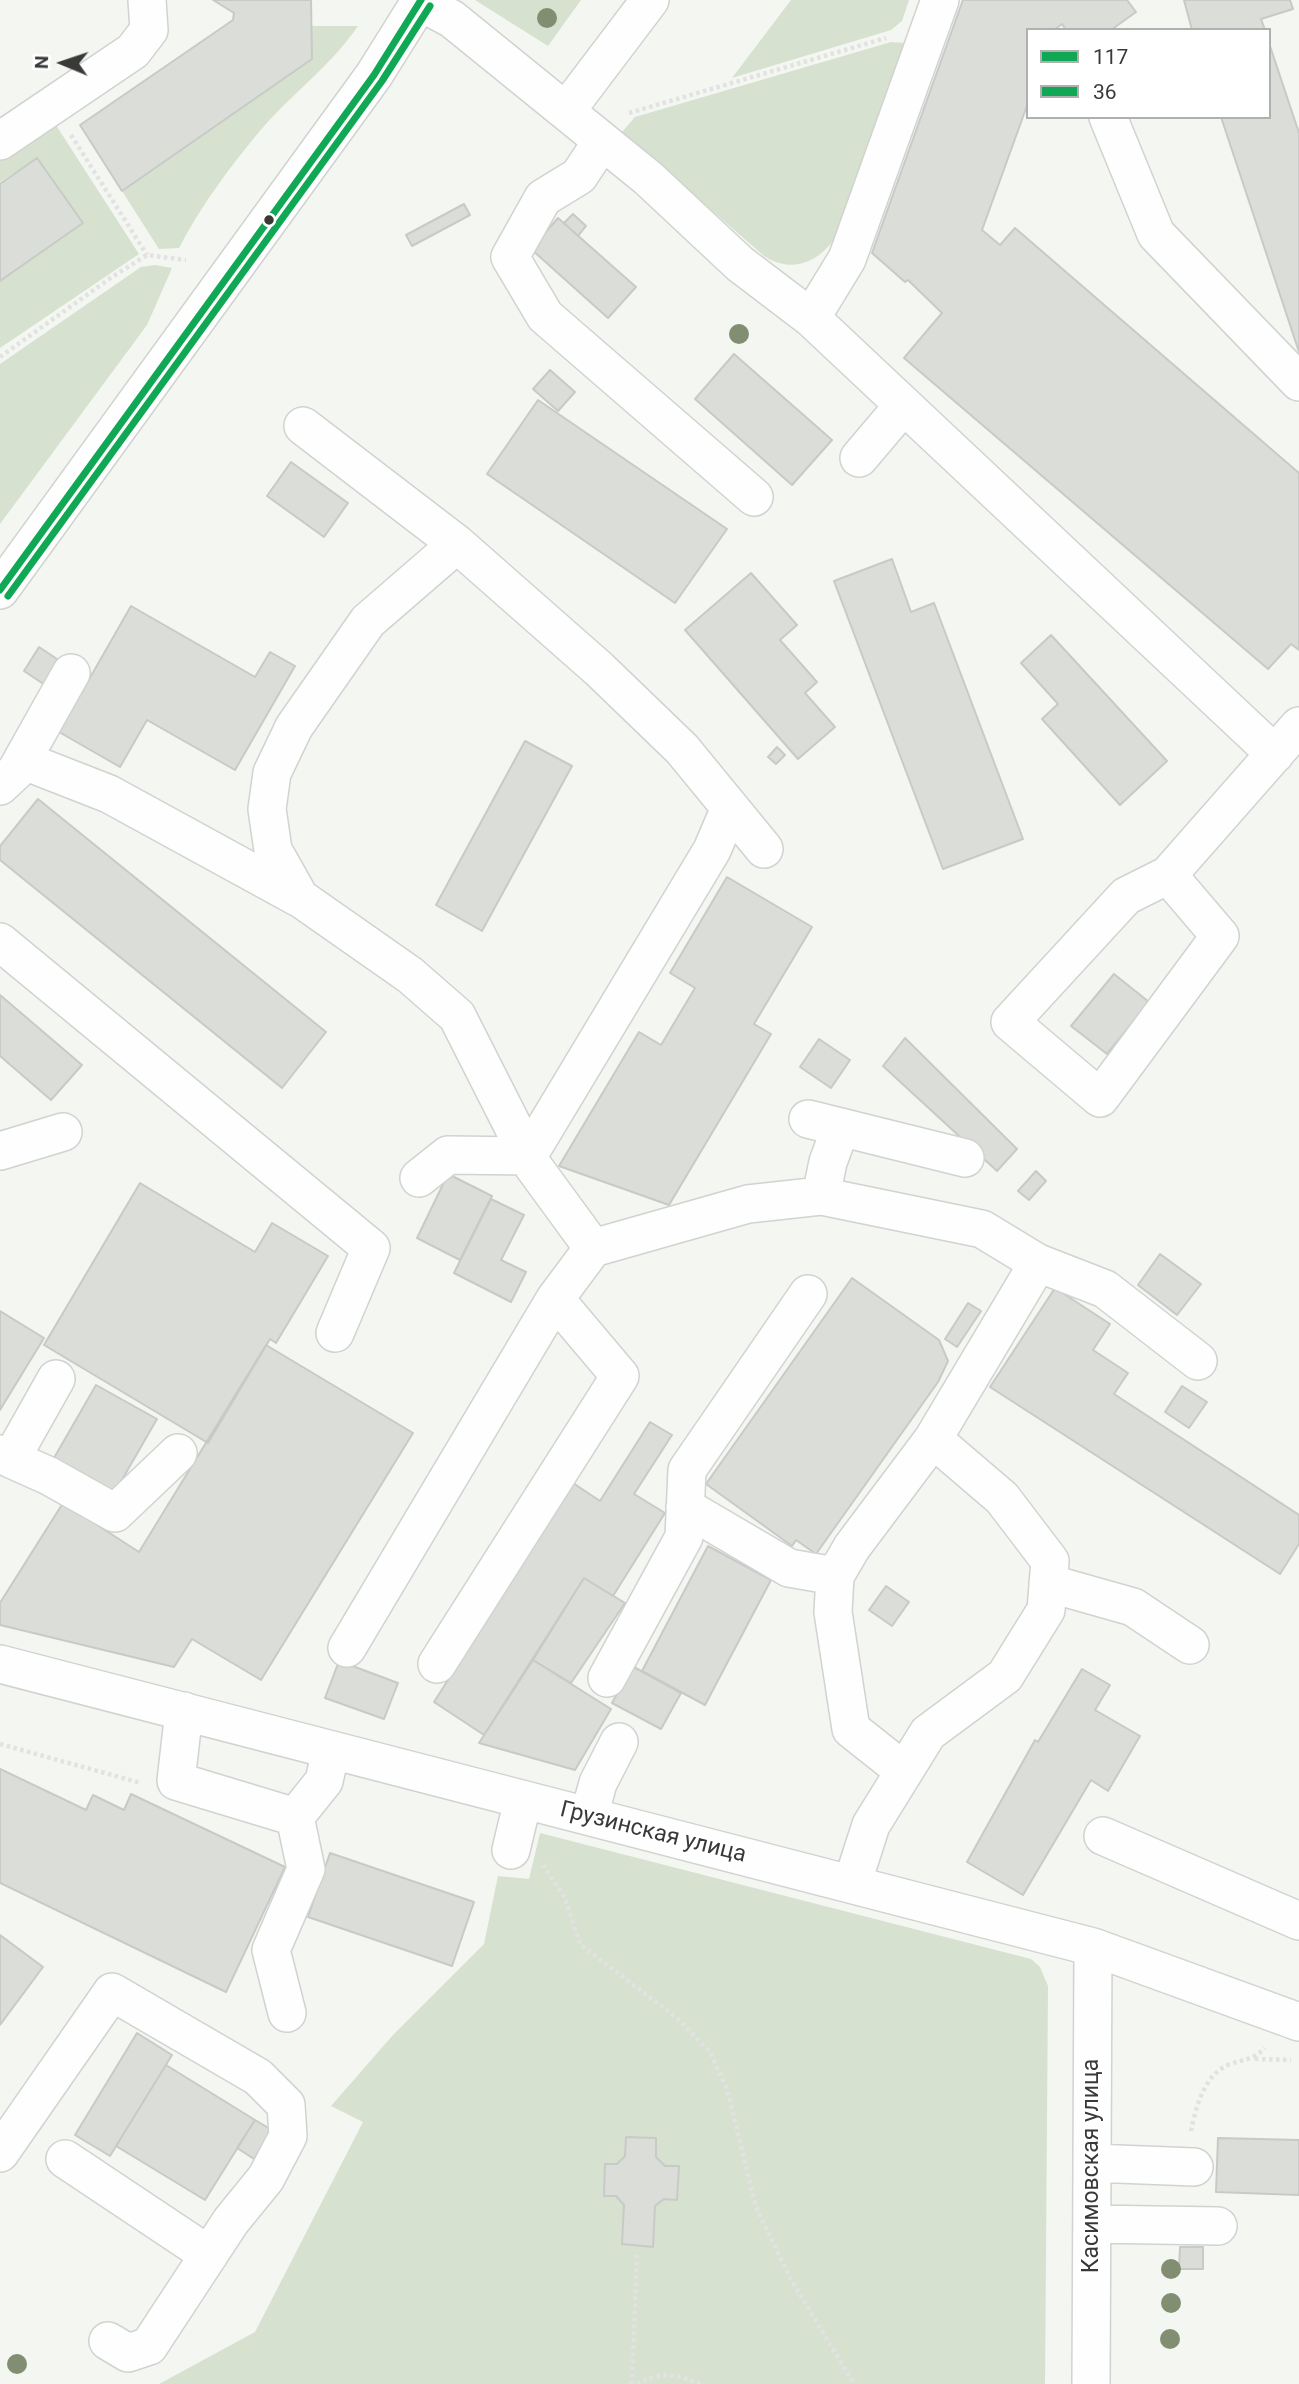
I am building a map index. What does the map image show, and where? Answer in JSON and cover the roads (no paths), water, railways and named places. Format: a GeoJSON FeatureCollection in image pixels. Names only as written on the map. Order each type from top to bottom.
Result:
{"type":"FeatureCollection","features":[{"type":"Feature","properties":{"kind":"street"},"geometry":{"type":"LineString","coordinates":[[0,141],[133,51],[149,30],[147,0]]}},
{"type":"Feature","properties":{"kind":"street"},"geometry":{"type":"LineString","coordinates":[[575,100],[650,0]]}},
{"type":"Feature","properties":{"kind":"street"},"geometry":{"type":"LineString","coordinates":[[811,318],[847,259],[940,0]]}},
{"type":"Feature","properties":{"kind":"street"},"geometry":{"type":"LineString","coordinates":[[0,590],[367,86],[421,1],[575,100],[603,141],[648,178],[740,264],[811,318],[1275,754]]}},
{"type":"Feature","properties":{"kind":"street"},"geometry":{"type":"LineString","coordinates":[[1109,119],[1156,234],[1299,382]]}},
{"type":"Feature","properties":{"kind":"street"},"geometry":{"type":"LineString","coordinates":[[603,141],[579,176],[543,198],[510,257],[545,316],[754,497]]}},
{"type":"Feature","properties":{"kind":"street"},"geometry":{"type":"LineString","coordinates":[[859,458],[903,406]]}},
{"type":"Feature","properties":{"kind":"street"},"geometry":{"type":"LineString","coordinates":[[303,426],[457,544],[599,669],[673,740],[764,849]]}},
{"type":"Feature","properties":{"kind":"street"},"geometry":{"type":"LineString","coordinates":[[300,898],[272,850],[267,808],[272,773],[293,727],[368,621],[457,544]]}},
{"type":"Feature","properties":{"kind":"street"},"geometry":{"type":"LineString","coordinates":[[71,673],[11,773],[109,794],[300,898],[410,975],[457,1016],[528,1156],[593,1248]]}},
{"type":"Feature","properties":{"kind":"street"},"geometry":{"type":"LineString","coordinates":[[1168,875],[1220,936],[1100,1098],[1010,1022],[1126,896],[1168,875],[1299,726]]}},
{"type":"Feature","properties":{"kind":"street"},"geometry":{"type":"LineString","coordinates":[[528,1156],[712,850],[730,808]]}},
{"type":"Feature","properties":{"kind":"street"},"geometry":{"type":"LineString","coordinates":[[0,942],[371,1248],[335,1334]]}},
{"type":"Feature","properties":{"kind":"street"},"geometry":{"type":"LineString","coordinates":[[821,1196],[828,1162],[825,1123],[965,1158]]}},
{"type":"Feature","properties":{"kind":"street"},"geometry":{"type":"LineString","coordinates":[[0,1151],[63,1132]]}},
{"type":"Feature","properties":{"kind":"street"},"geometry":{"type":"LineString","coordinates":[[419,1178],[448,1155],[528,1156]]}},
{"type":"Feature","properties":{"kind":"street"},"geometry":{"type":"LineString","coordinates":[[347,1648],[555,1299],[593,1248],[747,1204],[821,1196],[982,1229],[1038,1263],[1105,1289],[1198,1362]]}},
{"type":"Feature","properties":{"kind":"street"},"geometry":{"type":"LineString","coordinates":[[904,1771],[852,1729],[833,1612],[835,1576],[852,1547],[933,1439],[1038,1263]]}},
{"type":"Feature","properties":{"kind":"street"},"geometry":{"type":"LineString","coordinates":[[607,1678],[684,1537],[687,1470],[808,1294]]}},
{"type":"Feature","properties":{"kind":"street"},"geometry":{"type":"LineString","coordinates":[[437,1664],[620,1376],[555,1299]]}},
{"type":"Feature","properties":{"kind":"street"},"geometry":{"type":"LineString","coordinates":[[56,1379],[6,1456],[49,1476],[115,1513],[178,1453]]}},
{"type":"Feature","properties":{"kind":"street"},"geometry":{"type":"LineString","coordinates":[[852,1884],[871,1825],[928,1733],[1005,1676],[1046,1610],[1050,1561],[1002,1498],[933,1439]]}},
{"type":"Feature","properties":{"kind":"street"},"geometry":{"type":"LineString","coordinates":[[685,1507],[789,1567],[835,1576]]}},
{"type":"Feature","properties":{"kind":"street"},"geometry":{"type":"LineString","coordinates":[[1048,1583],[1133,1606],[1190,1645]]}},
{"type":"Feature","properties":{"kind":"street","name":"Грузинская улица"},"geometry":{"type":"LineString","coordinates":[[0,1664],[331,1750],[518,1824],[589,1816],[1093,1947],[1294,2010]]}},
{"type":"Feature","properties":{"kind":"street"},"geometry":{"type":"LineString","coordinates":[[184,1712],[176,1781],[295,1817]]}},
{"type":"Feature","properties":{"kind":"street"},"geometry":{"type":"LineString","coordinates":[[589,1816],[598,1783],[619,1742]]}},
{"type":"Feature","properties":{"kind":"street"},"geometry":{"type":"LineString","coordinates":[[295,1817],[324,1781],[331,1750]]}},
{"type":"Feature","properties":{"kind":"street"},"geometry":{"type":"LineString","coordinates":[[287,2013],[271,1950],[306,1869],[295,1817]]}},
{"type":"Feature","properties":{"kind":"street"},"geometry":{"type":"LineString","coordinates":[[1104,1836],[1299,1921]]}},
{"type":"Feature","properties":{"kind":"street","name":"Касимовская улица"},"geometry":{"type":"LineString","coordinates":[[1091,2384],[1093,1947]]}},
{"type":"Feature","properties":{"kind":"street"},"geometry":{"type":"LineString","coordinates":[[0,2154],[112,1992],[258,2077],[286,2105],[288,2136],[266,2178],[231,2221],[149,2346],[128,2353],[108,2341]]}},
{"type":"Feature","properties":{"kind":"street"},"geometry":{"type":"LineString","coordinates":[[65,2159],[209,2255]]}},
{"type":"Feature","properties":{"kind":"street"},"geometry":{"type":"LineString","coordinates":[[1092,2163],[1184,2166]]}},
{"type":"Feature","properties":{"kind":"street"},"geometry":{"type":"LineString","coordinates":[[1092,2224],[1218,2226]]}}]}
